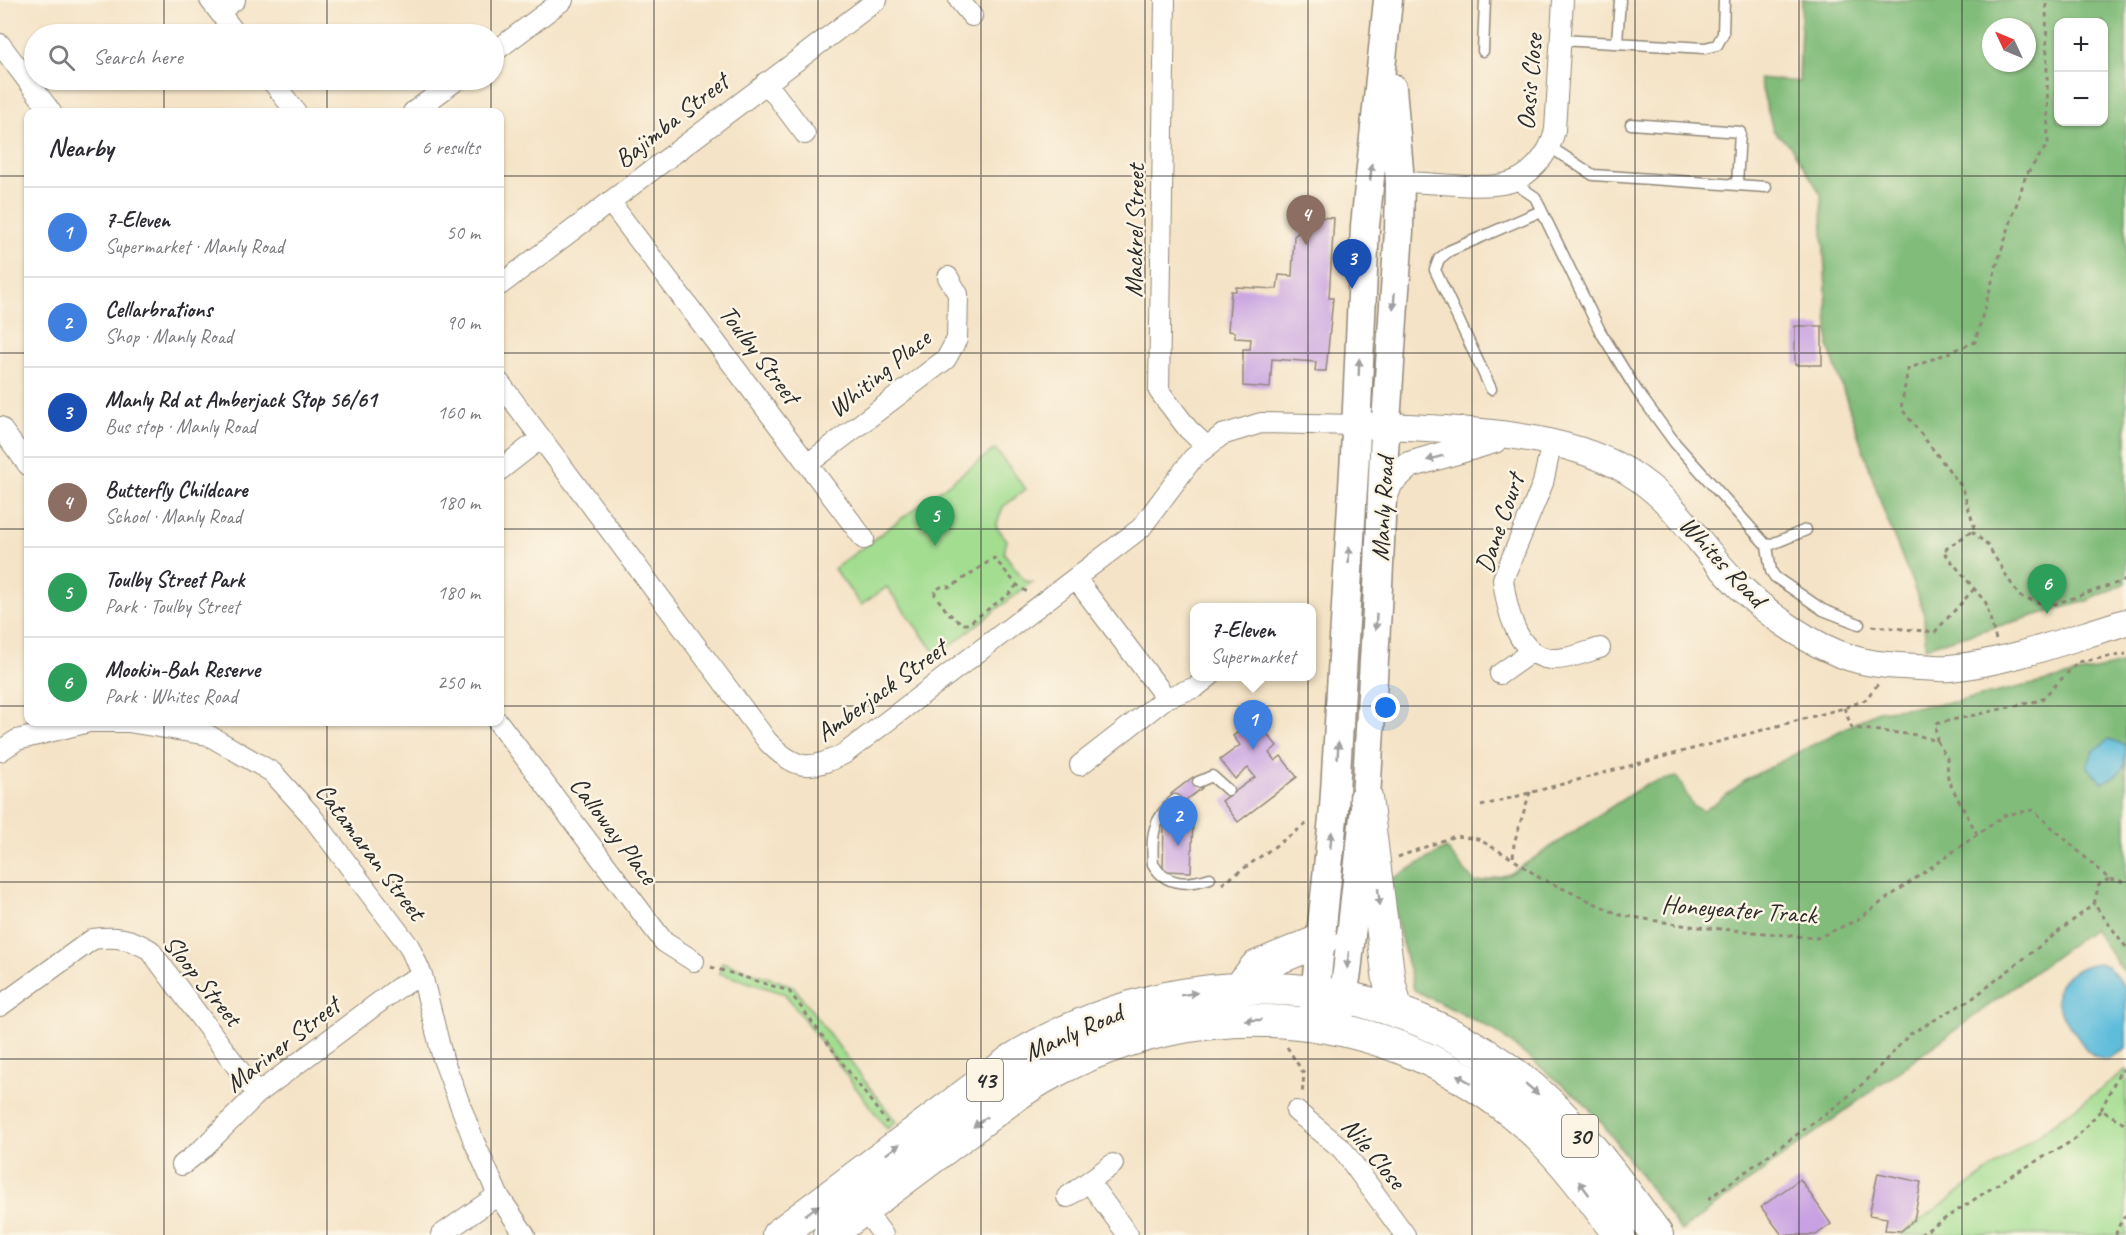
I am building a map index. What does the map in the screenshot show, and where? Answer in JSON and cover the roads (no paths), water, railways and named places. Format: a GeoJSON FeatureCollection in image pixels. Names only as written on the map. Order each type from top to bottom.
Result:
{"type":"FeatureCollection","features":[{"type":"Feature","properties":{"kind":"main road","name":"Manly Road"},"geometry":{"type":"LineString","coordinates":[[778,1235],[1012,1060],[1056,1052],[1098,1050],[1165,1028],[1247,1020],[1324,1027],[1366,798],[1400,182],[1387,10]]}},
{"type":"Feature","properties":{"kind":"main road","name":"Manly Road"},"geometry":{"type":"LineString","coordinates":[[1330,994],[1322,940],[1334,808],[1357,425],[1365,226],[1387,10]]}},
{"type":"Feature","properties":{"kind":"main road"},"geometry":{"type":"LineString","coordinates":[[1366,798],[1389,981],[1397,1012]]}},
{"type":"Feature","properties":{"kind":"main road"},"geometry":{"type":"LineString","coordinates":[[1239,988],[1256,967],[1322,940]]}},
{"type":"Feature","properties":{"kind":"main road","name":"Manly Road"},"geometry":{"type":"LineString","coordinates":[[829,1235],[998,1108],[1056,1052],[1079,1023],[1140,1003],[1239,988],[1330,994],[1397,1012]]}},
{"type":"Feature","properties":{"kind":"main road","name":"30"},"geometry":{"type":"LineString","coordinates":[[1397,1012],[1456,1038],[1527,1084],[1566,1120],[1599,1158],[1657,1235]]}},
{"type":"Feature","properties":{"kind":"main road","name":"30"},"geometry":{"type":"LineString","coordinates":[[1324,1027],[1388,1043],[1426,1059],[1503,1105],[1552,1150],[1619,1235]]}},
{"type":"Feature","properties":{"kind":"street"},"geometry":{"type":"LineString","coordinates":[[228,24],[215,6],[235,0]]}},
{"type":"Feature","properties":{"kind":"street"},"geometry":{"type":"LineString","coordinates":[[504,44],[563,0]]}},
{"type":"Feature","properties":{"kind":"street","name":"Bajimba Street"},"geometry":{"type":"LineString","coordinates":[[504,282],[877,0]]}},
{"type":"Feature","properties":{"kind":"street"},"geometry":{"type":"LineString","coordinates":[[959,0],[972,16]]}},
{"type":"Feature","properties":{"kind":"street","name":"Mackrel Street"},"geometry":{"type":"LineString","coordinates":[[1166,0],[1159,391],[1188,429],[1206,446]]}},
{"type":"Feature","properties":{"kind":"street","name":"Oasis Close"},"geometry":{"type":"LineString","coordinates":[[1512,182],[1536,165],[1550,147],[1555,130],[1563,0]]}},
{"type":"Feature","properties":{"kind":"street"},"geometry":{"type":"LineString","coordinates":[[0,44],[24,76]]}},
{"type":"Feature","properties":{"kind":"street"},"geometry":{"type":"LineString","coordinates":[[766,82],[805,134]]}},
{"type":"Feature","properties":{"kind":"street"},"geometry":{"type":"LineString","coordinates":[[34,90],[48,108]]}},
{"type":"Feature","properties":{"kind":"street"},"geometry":{"type":"LineString","coordinates":[[279,90],[293,108]]}},
{"type":"Feature","properties":{"kind":"street"},"geometry":{"type":"LineString","coordinates":[[418,108],[443,90]]}},
{"type":"Feature","properties":{"kind":"street"},"geometry":{"type":"LineString","coordinates":[[1400,182],[1502,184],[1512,182]]}},
{"type":"Feature","properties":{"kind":"street","name":"Toulby Street"},"geometry":{"type":"LineString","coordinates":[[610,202],[809,463],[864,539]]}},
{"type":"Feature","properties":{"kind":"street","name":"Whiting Place"},"geometry":{"type":"LineString","coordinates":[[809,463],[946,359],[957,339],[958,294],[948,277]]}},
{"type":"Feature","properties":{"kind":"street","name":"Amberjack Street"},"geometry":{"type":"LineString","coordinates":[[504,388],[768,742],[783,758],[798,765],[820,766],[844,754],[1140,528],[1192,458],[1222,435],[1261,423],[1357,425]]}},
{"type":"Feature","properties":{"kind":"street","name":"Whites Road"},"geometry":{"type":"LineString","coordinates":[[1357,425],[1511,435],[1552,441],[1579,449],[1627,471],[1671,504],[1740,587],[1789,628],[1851,658],[1894,666],[1949,668],[2001,659],[2126,622]]}},
{"type":"Feature","properties":{"kind":"street"},"geometry":{"type":"LineString","coordinates":[[0,427],[24,460]]}},
{"type":"Feature","properties":{"kind":"street"},"geometry":{"type":"LineString","coordinates":[[1383,501],[1390,482],[1398,472],[1409,465],[1511,435]]}},
{"type":"Feature","properties":{"kind":"street"},"geometry":{"type":"LineString","coordinates":[[504,467],[541,438]]}},
{"type":"Feature","properties":{"kind":"street","name":"Dane Court"},"geometry":{"type":"LineString","coordinates":[[1531,652],[1522,640],[1509,609],[1503,579],[1543,483],[1552,441]]}},
{"type":"Feature","properties":{"kind":"street"},"geometry":{"type":"LineString","coordinates":[[1076,579],[1166,698]]}},
{"type":"Feature","properties":{"kind":"street"},"geometry":{"type":"LineString","coordinates":[[1500,674],[1531,652],[1546,658],[1564,658],[1600,648]]}},
{"type":"Feature","properties":{"kind":"street"},"geometry":{"type":"LineString","coordinates":[[1080,765],[1166,698],[1196,687],[1204,681]]}},
{"type":"Feature","properties":{"kind":"street","name":"Catamaran Street"},"geometry":{"type":"LineString","coordinates":[[0,751],[17,740],[73,726]]}},
{"type":"Feature","properties":{"kind":"street","name":"Catamaran Street"},"geometry":{"type":"LineString","coordinates":[[153,726],[208,735],[272,772],[310,814],[409,946],[422,975],[443,1059],[473,1139],[498,1195],[525,1235]]}},
{"type":"Feature","properties":{"kind":"street","name":"Calloway Place"},"geometry":{"type":"LineString","coordinates":[[501,726],[664,942],[694,961]]}},
{"type":"Feature","properties":{"kind":"street","name":"Sloop Street"},"geometry":{"type":"LineString","coordinates":[[0,1006],[93,939],[112,936],[131,939],[150,950],[257,1094]]}},
{"type":"Feature","properties":{"kind":"street","name":"Mariner Street"},"geometry":{"type":"LineString","coordinates":[[182,1165],[201,1150],[257,1094],[398,988],[422,975]]}},
{"type":"Feature","properties":{"kind":"street","name":"Nile Close"},"geometry":{"type":"LineString","coordinates":[[1296,1111],[1342,1149],[1405,1235]]}},
{"type":"Feature","properties":{"kind":"street"},"geometry":{"type":"LineString","coordinates":[[1067,1197],[1113,1164]]}},
{"type":"Feature","properties":{"kind":"street"},"geometry":{"type":"LineString","coordinates":[[1089,1182],[1128,1235]]}},
{"type":"Feature","properties":{"kind":"street"},"geometry":{"type":"LineString","coordinates":[[846,1184],[883,1235]]}},
{"type":"Feature","properties":{"kind":"street"},"geometry":{"type":"LineString","coordinates":[[441,1235],[498,1195]]}},
{"type":"Feature","properties":{"kind":"lane"},"geometry":{"type":"LineString","coordinates":[[1483,51],[1485,0]]}},
{"type":"Feature","properties":{"kind":"lane"},"geometry":{"type":"LineString","coordinates":[[1617,42],[1620,0]]}},
{"type":"Feature","properties":{"kind":"lane"},"geometry":{"type":"LineString","coordinates":[[1560,40],[1705,48],[1717,45],[1723,34],[1724,0]]}},
{"type":"Feature","properties":{"kind":"lane"},"geometry":{"type":"LineString","coordinates":[[1631,124],[1740,132],[1737,185]]}},
{"type":"Feature","properties":{"kind":"lane"},"geometry":{"type":"LineString","coordinates":[[1550,147],[1593,175],[1766,187]]}},
{"type":"Feature","properties":{"kind":"lane"},"geometry":{"type":"LineString","coordinates":[[1512,182],[1529,190],[1600,331],[1637,391],[1675,443],[1767,546],[1771,571],[1775,577],[1823,610],[1859,624]]}},
{"type":"Feature","properties":{"kind":"lane"},"geometry":{"type":"LineString","coordinates":[[1491,389],[1435,270],[1439,259],[1449,251],[1541,211]]}},
{"type":"Feature","properties":{"kind":"lane"},"geometry":{"type":"LineString","coordinates":[[1767,546],[1806,530]]}},
{"type":"Feature","properties":{"kind":"lane"},"geometry":{"type":"LineString","coordinates":[[1198,782],[1212,776],[1228,790]]}},
{"type":"Feature","properties":{"kind":"lane"},"geometry":{"type":"LineString","coordinates":[[1175,800],[1159,813],[1156,820],[1153,864],[1163,877],[1178,883],[1192,884],[1210,878]]}},
{"type":"Feature","properties":{"kind":"water"},"geometry":{"type":"Polygon","coordinates":[[[2109,739],[2126,745],[2125,760],[2122,769],[2115,776],[2102,783],[2087,766],[2093,752],[2109,739]]]}},
{"type":"Feature","properties":{"kind":"water"},"geometry":{"type":"Polygon","coordinates":[[[2099,963],[2107,966],[2126,988],[2126,1049],[2106,1060],[2095,1056],[2084,1047],[2064,1018],[2057,1000],[2057,992],[2064,979],[2077,970],[2099,963]]]}},
{"type":"Feature","properties":{"kind":"place","name":"Butterfly Childcare"},"geometry":{"type":"Point","coordinates":[1306,245]}},
{"type":"Feature","properties":{"kind":"place","name":"Manly Rd at Amberjack Stop 56/61"},"geometry":{"type":"Point","coordinates":[1352,289]}},
{"type":"Feature","properties":{"kind":"place","name":"Toulby Street Park"},"geometry":{"type":"Point","coordinates":[935,546]}},
{"type":"Feature","properties":{"kind":"place","name":"Mookin-Bah Reserve"},"geometry":{"type":"Point","coordinates":[2047,614]}},
{"type":"Feature","properties":{"kind":"place","name":"7-Eleven"},"geometry":{"type":"Point","coordinates":[1253,750]}},
{"type":"Feature","properties":{"kind":"place","name":"Cellarbrations"},"geometry":{"type":"Point","coordinates":[1178,846]}}]}
